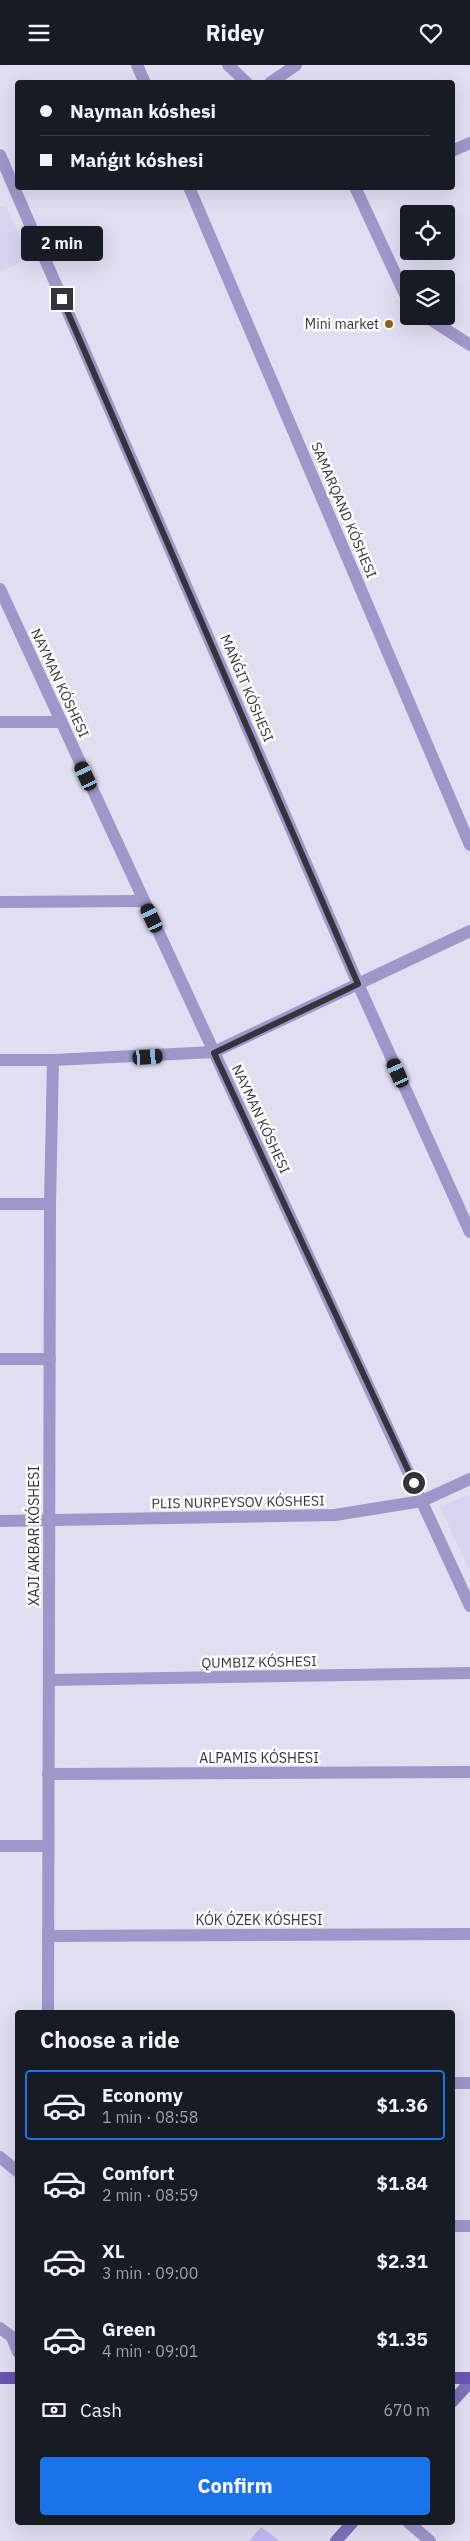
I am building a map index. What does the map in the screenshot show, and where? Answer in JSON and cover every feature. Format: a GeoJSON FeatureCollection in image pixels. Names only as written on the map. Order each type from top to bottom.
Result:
{"type":"FeatureCollection","features":[{"type":"Feature","properties":{"kind":"main road"},"geometry":{"type":"LineString","coordinates":[[0,2378],[15,2378]]}},
{"type":"Feature","properties":{"kind":"main road"},"geometry":{"type":"LineString","coordinates":[[455,2378],[470,2378]]}},
{"type":"Feature","properties":{"kind":"main road"},"geometry":{"type":"LineString","coordinates":[[455,2399],[470,2383]]}},
{"type":"Feature","properties":{"kind":"main road"},"geometry":{"type":"LineString","coordinates":[[336,2541],[350,2525]]}},
{"type":"Feature","properties":{"kind":"street"},"geometry":{"type":"LineString","coordinates":[[137,65],[144,80]]}},
{"type":"Feature","properties":{"kind":"street"},"geometry":{"type":"LineString","coordinates":[[228,65],[243,80]]}},
{"type":"Feature","properties":{"kind":"street"},"geometry":{"type":"LineString","coordinates":[[274,80],[296,65]]}},
{"type":"Feature","properties":{"kind":"street"},"geometry":{"type":"LineString","coordinates":[[455,150],[470,143]]}},
{"type":"Feature","properties":{"kind":"street"},"geometry":{"type":"LineString","coordinates":[[0,155],[15,190]]}},
{"type":"Feature","properties":{"kind":"street"},"geometry":{"type":"LineString","coordinates":[[15,190],[358,984],[470,1232]]}},
{"type":"Feature","properties":{"kind":"street","name":"SAMARQAND KÓSHESI"},"geometry":{"type":"LineString","coordinates":[[191,190],[470,845]]}},
{"type":"Feature","properties":{"kind":"street"},"geometry":{"type":"LineString","coordinates":[[360,190],[400,282]]}},
{"type":"Feature","properties":{"kind":"street"},"geometry":{"type":"LineString","coordinates":[[439,325],[470,345]]}},
{"type":"Feature","properties":{"kind":"street","name":"NAYMAN KÓSHESI"},"geometry":{"type":"LineString","coordinates":[[0,589],[470,1607]]}},
{"type":"Feature","properties":{"kind":"street"},"geometry":{"type":"LineString","coordinates":[[0,721],[61,722]]}},
{"type":"Feature","properties":{"kind":"street"},"geometry":{"type":"LineString","coordinates":[[0,902],[144,901]]}},
{"type":"Feature","properties":{"kind":"street"},"geometry":{"type":"LineString","coordinates":[[0,1059],[53,1061],[214,1053],[470,931]]}},
{"type":"Feature","properties":{"kind":"street","name":"XAJI AKBAR KÓSHESI"},"geometry":{"type":"LineString","coordinates":[[48,2010],[50,1204],[53,1061]]}},
{"type":"Feature","properties":{"kind":"street"},"geometry":{"type":"LineString","coordinates":[[0,1204],[50,1204]]}},
{"type":"Feature","properties":{"kind":"street"},"geometry":{"type":"LineString","coordinates":[[0,1359],[50,1359]]}},
{"type":"Feature","properties":{"kind":"street","name":"PLIS NURPEYSOV KÓSHESI"},"geometry":{"type":"LineString","coordinates":[[0,1521],[335,1515],[422,1501],[470,1479]]}},
{"type":"Feature","properties":{"kind":"street"},"geometry":{"type":"LineString","coordinates":[[49,1681],[470,1673]]}},
{"type":"Feature","properties":{"kind":"street"},"geometry":{"type":"LineString","coordinates":[[48,1774],[470,1772]]}},
{"type":"Feature","properties":{"kind":"street"},"geometry":{"type":"LineString","coordinates":[[0,1846],[48,1847]]}},
{"type":"Feature","properties":{"kind":"street","name":"KÓK ÓZEK KÓSHESI"},"geometry":{"type":"LineString","coordinates":[[48,1936],[470,1934]]}},
{"type":"Feature","properties":{"kind":"street"},"geometry":{"type":"LineString","coordinates":[[455,2083],[470,2083]]}},
{"type":"Feature","properties":{"kind":"street"},"geometry":{"type":"LineString","coordinates":[[0,2157],[15,2170]]}},
{"type":"Feature","properties":{"kind":"street"},"geometry":{"type":"LineString","coordinates":[[455,2226],[470,2226]]}},
{"type":"Feature","properties":{"kind":"street"},"geometry":{"type":"LineString","coordinates":[[0,2328],[12,2337],[15,2344]]}},
{"type":"Feature","properties":{"kind":"street"},"geometry":{"type":"LineString","coordinates":[[411,2525],[430,2541]]}},
{"type":"Feature","properties":{"kind":"shaded area"},"geometry":{"type":"Polygon","coordinates":[[[0,206],[6,207],[31,258],[0,272],[0,206]]]}},
{"type":"Feature","properties":{"kind":"shaded area"},"geometry":{"type":"Polygon","coordinates":[[[470,1494],[470,1572],[440,1507],[470,1494]]]}},
{"type":"Feature","properties":{"kind":"shaded area"},"geometry":{"type":"Polygon","coordinates":[[[261,2527],[280,2541],[249,2541],[261,2527]]]}},
{"type":"Feature","properties":{"kind":"place","name":"Mini market"},"geometry":{"type":"Point","coordinates":[389,324]}},
{"type":"Feature","properties":{"kind":"route"},"geometry":{"type":"LineString","coordinates":[[62,299],[358,984],[214,1053],[414,1483]]}}]}
